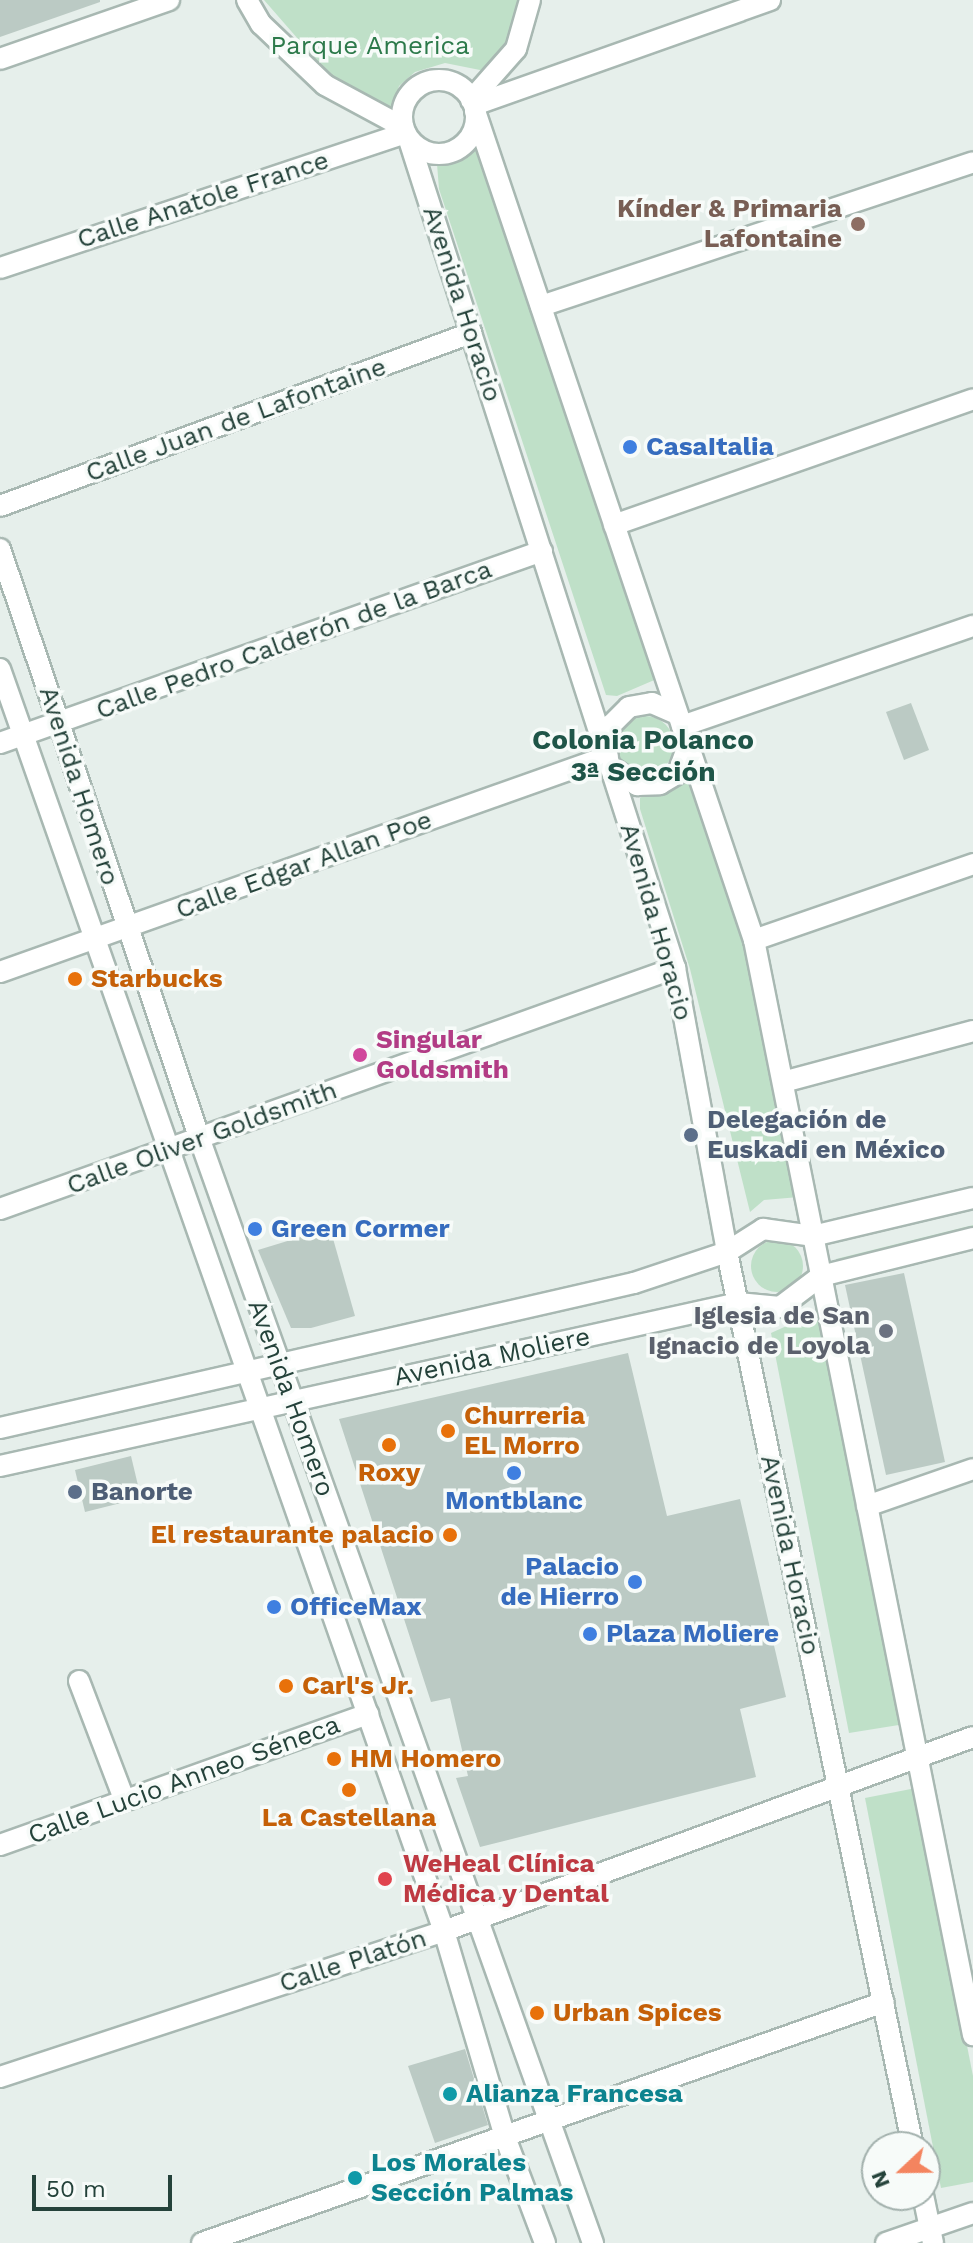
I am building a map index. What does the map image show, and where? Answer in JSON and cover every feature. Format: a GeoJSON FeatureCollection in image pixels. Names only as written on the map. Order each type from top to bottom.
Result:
{"type":"FeatureCollection","features":[{"type":"Feature","properties":{"kind":"street"},"geometry":{"type":"LineString","coordinates":[[0,59],[169,0]]}},
{"type":"Feature","properties":{"kind":"street"},"geometry":{"type":"LineString","coordinates":[[247,0],[261,24],[325,85],[406,133],[430,153],[449,153],[473,133],[474,106],[516,49],[530,0]]}},
{"type":"Feature","properties":{"kind":"street"},"geometry":{"type":"LineString","coordinates":[[474,106],[770,0]]}},
{"type":"Feature","properties":{"kind":"street"},"geometry":{"type":"LineString","coordinates":[[406,133],[408,96],[425,83],[457,85],[474,106],[754,940],[918,1757],[968,1983],[973,2035]]}},
{"type":"Feature","properties":{"kind":"street","name":"Calle Anatole France"},"geometry":{"type":"LineString","coordinates":[[0,268],[406,133]]}},
{"type":"Feature","properties":{"kind":"street","name":"Avenida Horacio"},"geometry":{"type":"LineString","coordinates":[[406,133],[675,968],[727,1252],[910,2131]]}},
{"type":"Feature","properties":{"kind":"street"},"geometry":{"type":"LineString","coordinates":[[541,306],[973,162]]}},
{"type":"Feature","properties":{"kind":"street","name":"Calle Juan de Lafontaine"},"geometry":{"type":"LineString","coordinates":[[0,506],[471,333]]}},
{"type":"Feature","properties":{"kind":"street"},"geometry":{"type":"LineString","coordinates":[[614,525],[973,399]]}},
{"type":"Feature","properties":{"kind":"street","name":"Avenida Homero"},"geometry":{"type":"LineString","coordinates":[[0,549],[200,1140],[593,2243]]}},
{"type":"Feature","properties":{"kind":"street","name":"Calle Pedro Calderón de la Barca"},"geometry":{"type":"LineString","coordinates":[[0,743],[542,551]]}},
{"type":"Feature","properties":{"kind":"street"},"geometry":{"type":"LineString","coordinates":[[688,746],[678,773],[660,784],[637,785],[608,757],[611,725],[629,707],[652,703],[680,720],[973,626]]}},
{"type":"Feature","properties":{"kind":"street","name":"Avenida Homero"},"geometry":{"type":"LineString","coordinates":[[0,669],[444,1931],[505,2137],[545,2243]]}},
{"type":"Feature","properties":{"kind":"street","name":"Calle Edgar Allan Poe"},"geometry":{"type":"LineString","coordinates":[[0,972],[608,757]]}},
{"type":"Feature","properties":{"kind":"street"},"geometry":{"type":"LineString","coordinates":[[754,940],[973,864]]}},
{"type":"Feature","properties":{"kind":"street","name":"Calle Oliver Goldsmith"},"geometry":{"type":"LineString","coordinates":[[0,1209],[675,968]]}},
{"type":"Feature","properties":{"kind":"street"},"geometry":{"type":"LineString","coordinates":[[783,1082],[973,1031]]}},
{"type":"Feature","properties":{"kind":"street","name":"Avenida Moliere"},"geometry":{"type":"LineString","coordinates":[[0,1428],[280,1367],[634,1283],[727,1252],[763,1229],[813,1236],[973,1198]]}},
{"type":"Feature","properties":{"kind":"street","name":"Avenida Moliere"},"geometry":{"type":"LineString","coordinates":[[0,1466],[738,1303],[780,1307],[821,1276],[973,1238]]}},
{"type":"Feature","properties":{"kind":"street"},"geometry":{"type":"LineString","coordinates":[[867,1506],[973,1469]]}},
{"type":"Feature","properties":{"kind":"street"},"geometry":{"type":"LineString","coordinates":[[79,1681],[124,1799]]}},
{"type":"Feature","properties":{"kind":"street","name":"Calle Lucio Anneo Séneca"},"geometry":{"type":"LineString","coordinates":[[0,1844],[368,1714]]}},
{"type":"Feature","properties":{"kind":"street","name":"Calle Platón"},"geometry":{"type":"LineString","coordinates":[[0,2077],[444,1931],[973,1737]]}},
{"type":"Feature","properties":{"kind":"street"},"geometry":{"type":"LineString","coordinates":[[202,2243],[884,2002]]}},
{"type":"Feature","properties":{"kind":"street"},"geometry":{"type":"LineString","coordinates":[[927,2211],[932,2235]]}},
{"type":"Feature","properties":{"kind":"street"},"geometry":{"type":"LineString","coordinates":[[886,2243],[932,2235],[973,2213]]}},
{"type":"Feature","properties":{"kind":"green space","name":"Parque America"},"geometry":{"type":"Polygon","coordinates":[[[264,0],[522,0],[514,34],[485,71],[445,63],[415,72],[399,86],[393,109],[332,78],[264,0]]]}},
{"type":"Feature","properties":{"kind":"green space"},"geometry":{"type":"Polygon","coordinates":[[[474,147],[485,147],[659,678],[617,696],[606,695],[439,189],[437,164],[460,161],[474,147]]]}},
{"type":"Feature","properties":{"kind":"green space"},"geometry":{"type":"Polygon","coordinates":[[[645,716],[656,718],[665,725],[672,734],[672,756],[665,765],[656,772],[645,774],[634,772],[625,765],[618,756],[616,745],[618,734],[625,725],[634,718],[645,716]]]}},
{"type":"Feature","properties":{"kind":"green space"},"geometry":{"type":"Polygon","coordinates":[[[685,782],[693,787],[746,934],[799,1197],[764,1200],[750,1212],[690,969],[640,809],[640,798],[648,793],[685,782]]]}},
{"type":"Feature","properties":{"kind":"green space"},"geometry":{"type":"Polygon","coordinates":[[[973,1225],[973,1241],[840,1274],[836,1259],[973,1225]]]}},
{"type":"Feature","properties":{"kind":"green space"},"geometry":{"type":"Polygon","coordinates":[[[777,1240],[795,1248],[803,1266],[795,1284],[777,1292],[759,1284],[751,1266],[759,1248],[777,1240]]]}},
{"type":"Feature","properties":{"kind":"green space"},"geometry":{"type":"Polygon","coordinates":[[[822,1310],[905,1724],[849,1733],[771,1333],[822,1310]]]}},
{"type":"Feature","properties":{"kind":"green space"},"geometry":{"type":"Polygon","coordinates":[[[916,1788],[973,2076],[973,2182],[941,2188],[941,2131],[930,2131],[865,1798],[916,1788]]]}},
{"type":"Feature","properties":{"kind":"building"},"geometry":{"type":"Polygon","coordinates":[[[0,0],[100,0],[100,2],[0,37],[0,0]]]}},
{"type":"Feature","properties":{"kind":"building"},"geometry":{"type":"Polygon","coordinates":[[[911,703],[929,750],[904,760],[886,712],[911,703]]]}},
{"type":"Feature","properties":{"kind":"building"},"geometry":{"type":"Polygon","coordinates":[[[330,1228],[355,1316],[311,1328],[291,1328],[258,1250],[330,1228]]]}},
{"type":"Feature","properties":{"kind":"building","name":"Iglesia de San Ignacio de Loyola"},"geometry":{"type":"Polygon","coordinates":[[[904,1273],[945,1462],[886,1475],[845,1285],[904,1273]]]}},
{"type":"Feature","properties":{"kind":"building","name":"Plaza Moliere"},"geometry":{"type":"Polygon","coordinates":[[[628,1353],[667,1516],[740,1499],[786,1697],[740,1709],[756,1777],[480,1847],[456,1778],[468,1776],[450,1698],[431,1702],[339,1419],[628,1353]]]}},
{"type":"Feature","properties":{"kind":"building"},"geometry":{"type":"Polygon","coordinates":[[[131,1456],[141,1498],[85,1512],[75,1470],[131,1456]]]}},
{"type":"Feature","properties":{"kind":"building","name":"Alianza Francesa"},"geometry":{"type":"Polygon","coordinates":[[[465,2049],[488,2125],[435,2143],[408,2066],[465,2049]]]}},
{"type":"Feature","properties":{"kind":"place","name":"Kínder & Primaria Lafontaine"},"geometry":{"type":"Point","coordinates":[858,224]}},
{"type":"Feature","properties":{"kind":"place","name":"CasaItalia"},"geometry":{"type":"Point","coordinates":[630,447]}},
{"type":"Feature","properties":{"kind":"place","name":"Starbucks"},"geometry":{"type":"Point","coordinates":[75,979]}},
{"type":"Feature","properties":{"kind":"place","name":"Singular Goldsmith"},"geometry":{"type":"Point","coordinates":[360,1055]}},
{"type":"Feature","properties":{"kind":"place","name":"Delegación de Euskadi en México"},"geometry":{"type":"Point","coordinates":[691,1135]}},
{"type":"Feature","properties":{"kind":"place","name":"Green Cormer"},"geometry":{"type":"Point","coordinates":[255,1229]}},
{"type":"Feature","properties":{"kind":"place","name":"Iglesia de San Ignacio de Loyola"},"geometry":{"type":"Point","coordinates":[886,1331]}},
{"type":"Feature","properties":{"kind":"place","name":"Churreria EL Morro"},"geometry":{"type":"Point","coordinates":[448,1431]}},
{"type":"Feature","properties":{"kind":"place","name":"Roxy"},"geometry":{"type":"Point","coordinates":[389,1445]}},
{"type":"Feature","properties":{"kind":"place","name":"Montblanc"},"geometry":{"type":"Point","coordinates":[514,1473]}},
{"type":"Feature","properties":{"kind":"place","name":"Banorte"},"geometry":{"type":"Point","coordinates":[75,1492]}},
{"type":"Feature","properties":{"kind":"place","name":"El restaurante palacio"},"geometry":{"type":"Point","coordinates":[450,1535]}},
{"type":"Feature","properties":{"kind":"place","name":"Palacio de Hierro"},"geometry":{"type":"Point","coordinates":[635,1582]}},
{"type":"Feature","properties":{"kind":"place","name":"OfficeMax"},"geometry":{"type":"Point","coordinates":[274,1607]}},
{"type":"Feature","properties":{"kind":"place","name":"Plaza Moliere"},"geometry":{"type":"Point","coordinates":[590,1634]}},
{"type":"Feature","properties":{"kind":"place","name":"Carl's Jr."},"geometry":{"type":"Point","coordinates":[286,1686]}},
{"type":"Feature","properties":{"kind":"place","name":"HM Homero"},"geometry":{"type":"Point","coordinates":[334,1759]}},
{"type":"Feature","properties":{"kind":"place","name":"La Castellana"},"geometry":{"type":"Point","coordinates":[349,1790]}},
{"type":"Feature","properties":{"kind":"place","name":"WeHeal Clínica Médica y Dental"},"geometry":{"type":"Point","coordinates":[385,1879]}},
{"type":"Feature","properties":{"kind":"place","name":"Urban Spices"},"geometry":{"type":"Point","coordinates":[537,2013]}},
{"type":"Feature","properties":{"kind":"place","name":"Alianza Francesa"},"geometry":{"type":"Point","coordinates":[450,2094]}},
{"type":"Feature","properties":{"kind":"place","name":"Los Morales Sección Palmas"},"geometry":{"type":"Point","coordinates":[355,2178]}},
{"type":"Feature","properties":{"kind":"district","name":"Colonia Polanco 3ª Sección"},"geometry":{"type":"Point","coordinates":[643,756]}}]}
